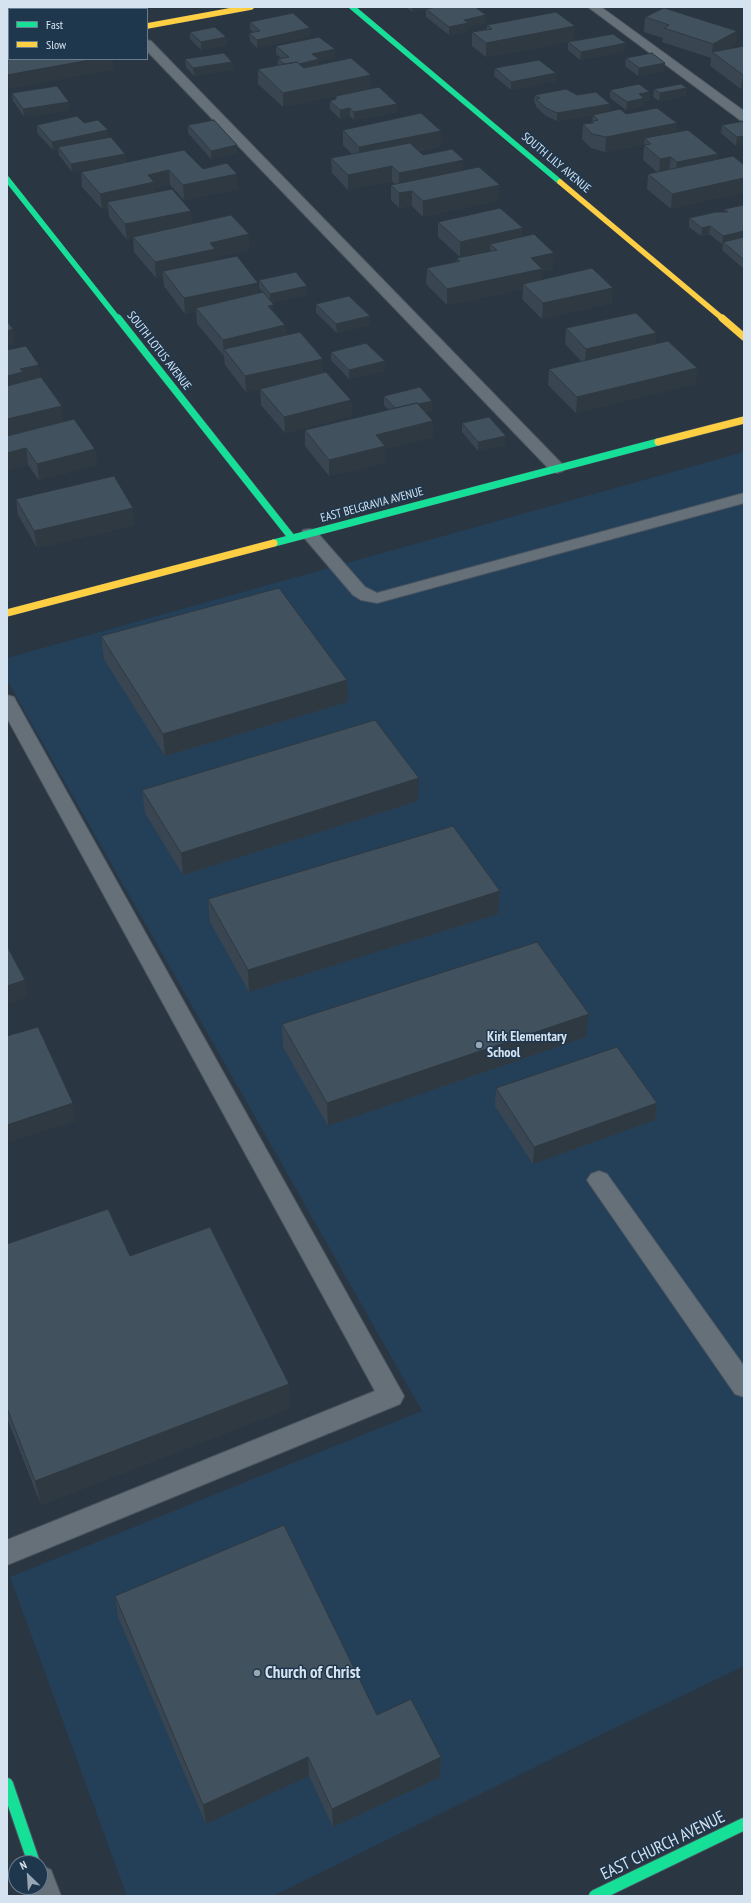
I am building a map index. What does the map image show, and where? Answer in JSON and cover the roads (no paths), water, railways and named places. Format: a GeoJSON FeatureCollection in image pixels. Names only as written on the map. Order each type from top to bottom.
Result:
{"type":"FeatureCollection","features":[{"type":"Feature","properties":{"kind":"street"},"geometry":{"type":"LineString","coordinates":[[148,26],[251,7]]}},
{"type":"Feature","properties":{"kind":"street","name":"SOUTH LILY AVENUE"},"geometry":{"type":"LineString","coordinates":[[352,7],[744,337]]}},
{"type":"Feature","properties":{"kind":"street","name":"SOUTH LOTUS AVENUE"},"geometry":{"type":"LineString","coordinates":[[7,179],[292,538]]}},
{"type":"Feature","properties":{"kind":"street","name":"EAST BELGRAVIA AVENUE"},"geometry":{"type":"LineString","coordinates":[[7,613],[744,420]]}},
{"type":"Feature","properties":{"kind":"street"},"geometry":{"type":"LineString","coordinates":[[7,1784],[31,1855]]}},
{"type":"Feature","properties":{"kind":"street","name":"EAST CHURCH AVENUE"},"geometry":{"type":"LineString","coordinates":[[595,1896],[744,1824]]}},
{"type":"Feature","properties":{"kind":"lane"},"geometry":{"type":"LineString","coordinates":[[594,7],[744,117]]}},
{"type":"Feature","properties":{"kind":"lane"},"geometry":{"type":"LineString","coordinates":[[148,45],[557,468]]}},
{"type":"Feature","properties":{"kind":"lane"},"geometry":{"type":"LineString","coordinates":[[309,534],[359,591],[367,596],[377,598],[744,498]]}},
{"type":"Feature","properties":{"kind":"lane"},"geometry":{"type":"LineString","coordinates":[[7,701],[391,1396],[7,1553]]}},
{"type":"Feature","properties":{"kind":"lane"},"geometry":{"type":"LineString","coordinates":[[599,1180],[744,1386]]}},
{"type":"Feature","properties":{"kind":"place","name":"Kirk Elementary School"},"geometry":{"type":"Point","coordinates":[479,1045]}},
{"type":"Feature","properties":{"kind":"place","name":"Church of Christ"},"geometry":{"type":"Point","coordinates":[257,1673]}}]}
